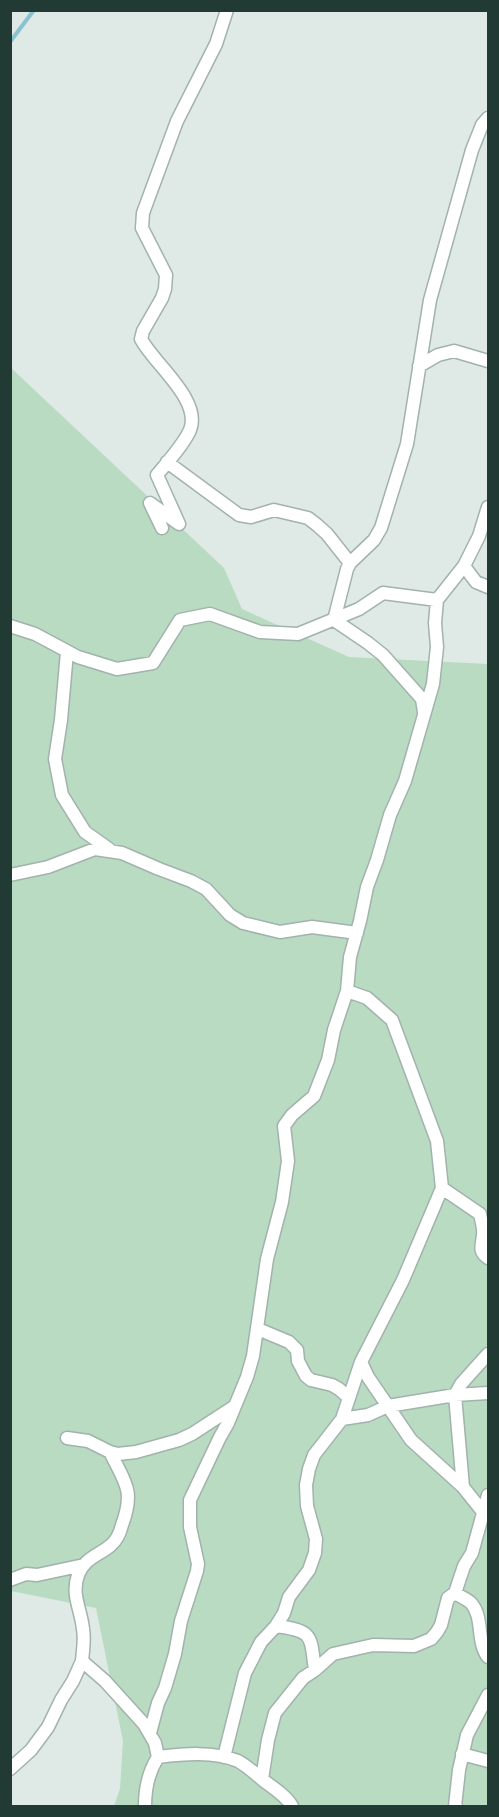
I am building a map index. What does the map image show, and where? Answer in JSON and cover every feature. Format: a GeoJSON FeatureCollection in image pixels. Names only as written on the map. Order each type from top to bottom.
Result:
{"type":"FeatureCollection","features":[{"type":"Feature","properties":{"kind":"street"},"geometry":{"type":"LineString","coordinates":[[162,528],[150,503],[179,524],[157,475],[191,428],[193,415],[187,400],[141,339],[143,331],[162,298],[166,275],[142,228],[142,213],[177,121],[216,44],[227,10]]}},
{"type":"Feature","properties":{"kind":"street"},"geometry":{"type":"LineString","coordinates":[[334,620],[347,569],[350,563],[374,540],[381,528],[408,444],[429,300],[472,150],[482,125],[489,118]]}},
{"type":"Feature","properties":{"kind":"street"},"geometry":{"type":"LineString","coordinates":[[419,366],[438,355],[454,351],[489,361]]}},
{"type":"Feature","properties":{"kind":"street"},"geometry":{"type":"LineString","coordinates":[[167,462],[239,515],[252,517],[273,510],[308,518],[327,534],[350,563]]}},
{"type":"Feature","properties":{"kind":"street"},"geometry":{"type":"LineString","coordinates":[[479,536],[489,503]]}},
{"type":"Feature","properties":{"kind":"street"},"geometry":{"type":"LineString","coordinates":[[150,1733],[176,1654],[181,1621],[197,1571],[198,1564],[189,1527],[190,1500],[236,1405],[253,1356],[267,1259],[282,1202],[288,1161],[284,1126],[292,1115],[314,1096],[328,1060],[334,1030],[347,991],[350,957],[367,887],[390,815],[405,781],[433,684],[437,648],[435,623],[437,600],[464,567],[479,536],[489,507]]}},
{"type":"Feature","properties":{"kind":"street"},"geometry":{"type":"LineString","coordinates":[[464,567],[476,582],[489,587]]}},
{"type":"Feature","properties":{"kind":"street"},"geometry":{"type":"LineString","coordinates":[[10,626],[35,634],[78,657],[117,669],[153,663],[180,620],[210,614],[260,632],[298,634],[359,609],[384,593],[437,600]]}},
{"type":"Feature","properties":{"kind":"street"},"geometry":{"type":"LineString","coordinates":[[334,620],[382,655],[422,699],[424,712]]}},
{"type":"Feature","properties":{"kind":"street"},"geometry":{"type":"LineString","coordinates":[[67,652],[55,759],[62,795],[85,832],[112,851]]}},
{"type":"Feature","properties":{"kind":"street"},"geometry":{"type":"LineString","coordinates":[[10,875],[48,867],[95,849],[112,851],[122,853],[206,889],[230,915],[243,923],[280,932],[312,927],[357,933]]}},
{"type":"Feature","properties":{"kind":"street"},"geometry":{"type":"LineString","coordinates":[[224,1757],[245,1673],[261,1642],[276,1626],[284,1613],[289,1597],[309,1570],[315,1552],[316,1539],[307,1506],[306,1485],[314,1455],[342,1419],[361,1362],[403,1280],[442,1188],[436,1141],[392,1020],[367,998],[347,991]]}},
{"type":"Feature","properties":{"kind":"street"},"geometry":{"type":"LineString","coordinates":[[442,1188],[480,1214],[484,1233],[480,1248],[489,1258]]}},
{"type":"Feature","properties":{"kind":"street"},"geometry":{"type":"LineString","coordinates":[[258,1329],[289,1342],[297,1350],[298,1361],[306,1376],[311,1380],[332,1385],[348,1397]]}},
{"type":"Feature","properties":{"kind":"street"},"geometry":{"type":"LineString","coordinates":[[463,1487],[455,1395],[461,1384],[489,1353]]}},
{"type":"Feature","properties":{"kind":"street"},"geometry":{"type":"LineString","coordinates":[[361,1362],[411,1440],[463,1487],[483,1512]]}},
{"type":"Feature","properties":{"kind":"street"},"geometry":{"type":"LineString","coordinates":[[342,1419],[368,1415],[388,1406],[455,1395],[489,1394]]}},
{"type":"Feature","properties":{"kind":"street"},"geometry":{"type":"LineString","coordinates":[[67,1438],[88,1441],[118,1454],[136,1452],[179,1440],[236,1405]]}},
{"type":"Feature","properties":{"kind":"street"},"geometry":{"type":"LineString","coordinates":[[10,1769],[31,1750],[48,1727],[61,1700],[74,1681],[82,1661],[84,1632],[74,1595],[79,1572],[95,1555],[111,1546],[117,1539],[128,1504],[129,1494],[126,1485],[110,1452]]}},
{"type":"Feature","properties":{"kind":"street"},"geometry":{"type":"LineString","coordinates":[[262,1779],[275,1713],[303,1678],[333,1654],[373,1645],[414,1646],[431,1639],[441,1625],[448,1598],[455,1593],[472,1553],[489,1495]]}},
{"type":"Feature","properties":{"kind":"street"},"geometry":{"type":"LineString","coordinates":[[10,1580],[26,1574],[37,1575],[84,1565]]}},
{"type":"Feature","properties":{"kind":"street"},"geometry":{"type":"LineString","coordinates":[[455,1593],[471,1604],[480,1624],[483,1650],[489,1657]]}},
{"type":"Feature","properties":{"kind":"street"},"geometry":{"type":"LineString","coordinates":[[276,1626],[299,1629],[307,1634],[312,1644],[315,1670]]}},
{"type":"Feature","properties":{"kind":"street"},"geometry":{"type":"LineString","coordinates":[[82,1661],[114,1691],[150,1733],[158,1757]]}},
{"type":"Feature","properties":{"kind":"street"},"geometry":{"type":"LineString","coordinates":[[456,1806],[459,1770],[467,1735],[489,1695]]}},
{"type":"Feature","properties":{"kind":"street"},"geometry":{"type":"LineString","coordinates":[[145,1806],[151,1767],[158,1757],[189,1754],[224,1757],[239,1762],[283,1796],[292,1806]]}},
{"type":"Feature","properties":{"kind":"street"},"geometry":{"type":"LineString","coordinates":[[462,1754],[489,1761]]}},
{"type":"Feature","properties":{"kind":"green space"},"geometry":{"type":"Polygon","coordinates":[[[10,367],[224,568],[242,609],[349,657],[488,664],[488,1806],[114,1806],[120,1789],[123,1741],[96,1608],[11,1591],[10,367]]]}},
{"type":"Feature","properties":{"kind":"waterway"},"geometry":{"type":"LineString","coordinates":[[10,42],[34,10]]}}]}
